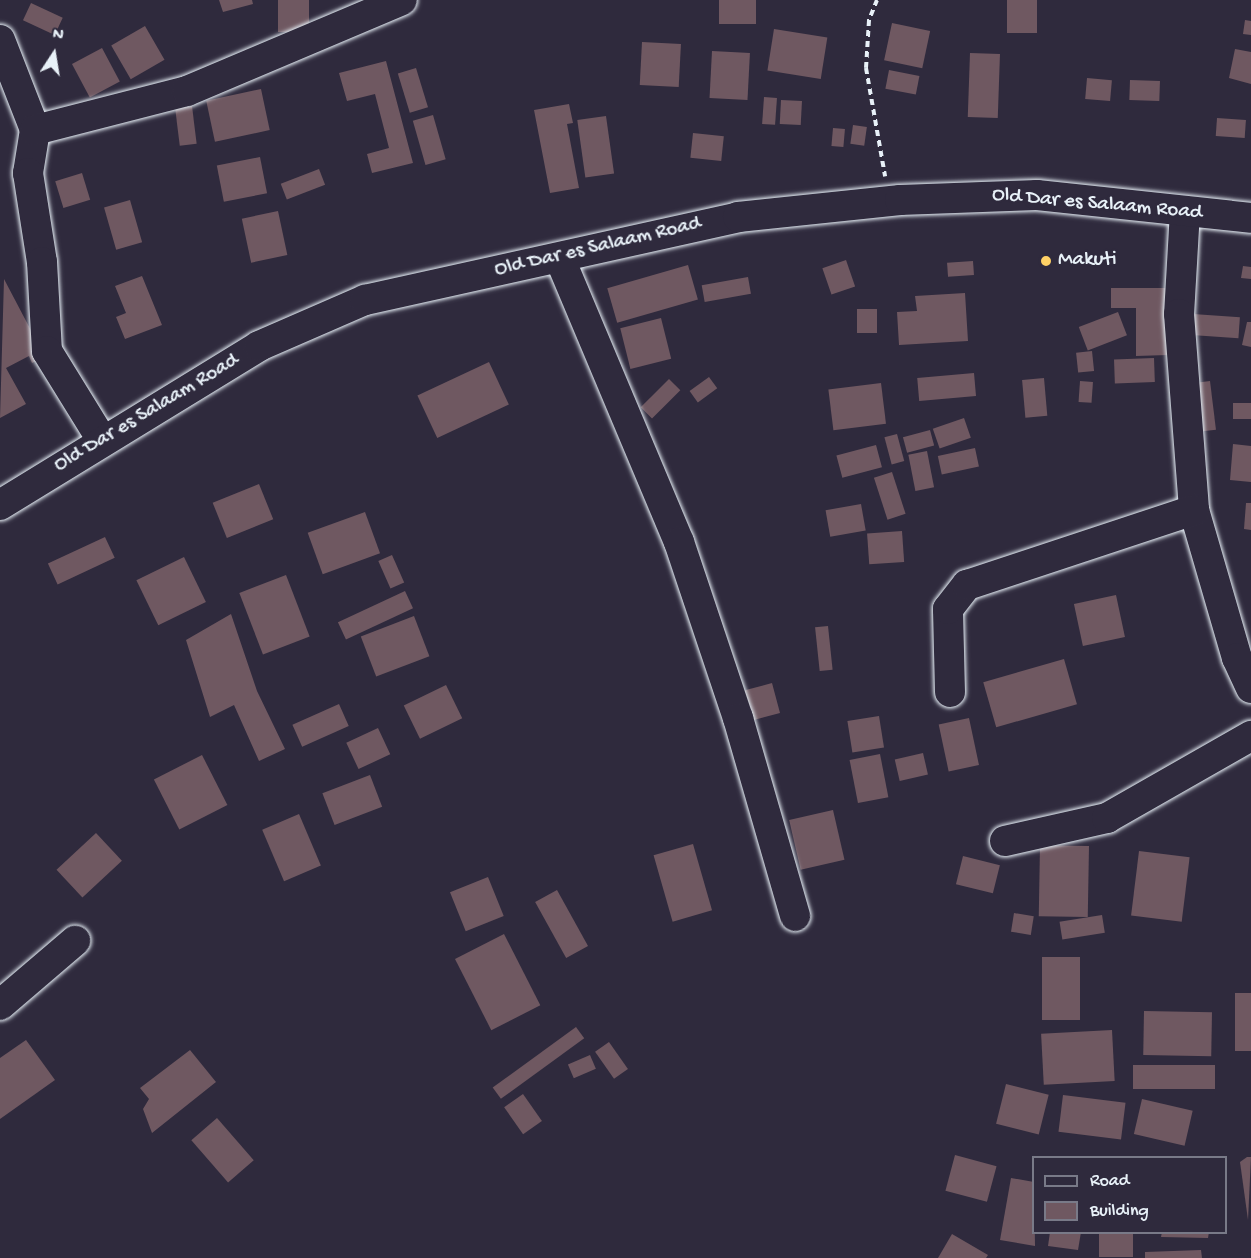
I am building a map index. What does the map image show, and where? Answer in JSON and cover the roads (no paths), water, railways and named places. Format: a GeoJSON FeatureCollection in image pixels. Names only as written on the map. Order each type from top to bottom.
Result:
{"type":"FeatureCollection","features":[{"type":"Feature","properties":{"kind":"street"},"geometry":{"type":"LineString","coordinates":[[35,130],[187,91],[402,0]]}},
{"type":"Feature","properties":{"kind":"street"},"geometry":{"type":"LineString","coordinates":[[0,40],[35,130],[28,173],[42,262],[47,351],[102,440]]}},
{"type":"Feature","properties":{"kind":"street","name":"Old Dar es Salaam Road"},"geometry":{"type":"LineString","coordinates":[[0,505],[102,440],[259,346],[365,300],[560,259],[738,217],[886,201],[1036,195],[1251,218]]}},
{"type":"Feature","properties":{"kind":"street"},"geometry":{"type":"LineString","coordinates":[[1185,211],[1179,314],[1194,510],[1237,658],[1251,688]]}},
{"type":"Feature","properties":{"kind":"street"},"geometry":{"type":"LineString","coordinates":[[560,259],[679,542],[795,916]]}},
{"type":"Feature","properties":{"kind":"street"},"geometry":{"type":"LineString","coordinates":[[950,692],[948,609],[967,585],[1194,510]]}},
{"type":"Feature","properties":{"kind":"street"},"geometry":{"type":"LineString","coordinates":[[1005,841],[1107,818],[1251,736]]}},
{"type":"Feature","properties":{"kind":"street"},"geometry":{"type":"LineString","coordinates":[[0,1005],[75,941]]}},
{"type":"Feature","properties":{"kind":"place","name":"Makuti"},"geometry":{"type":"Point","coordinates":[1046,261]}}]}
